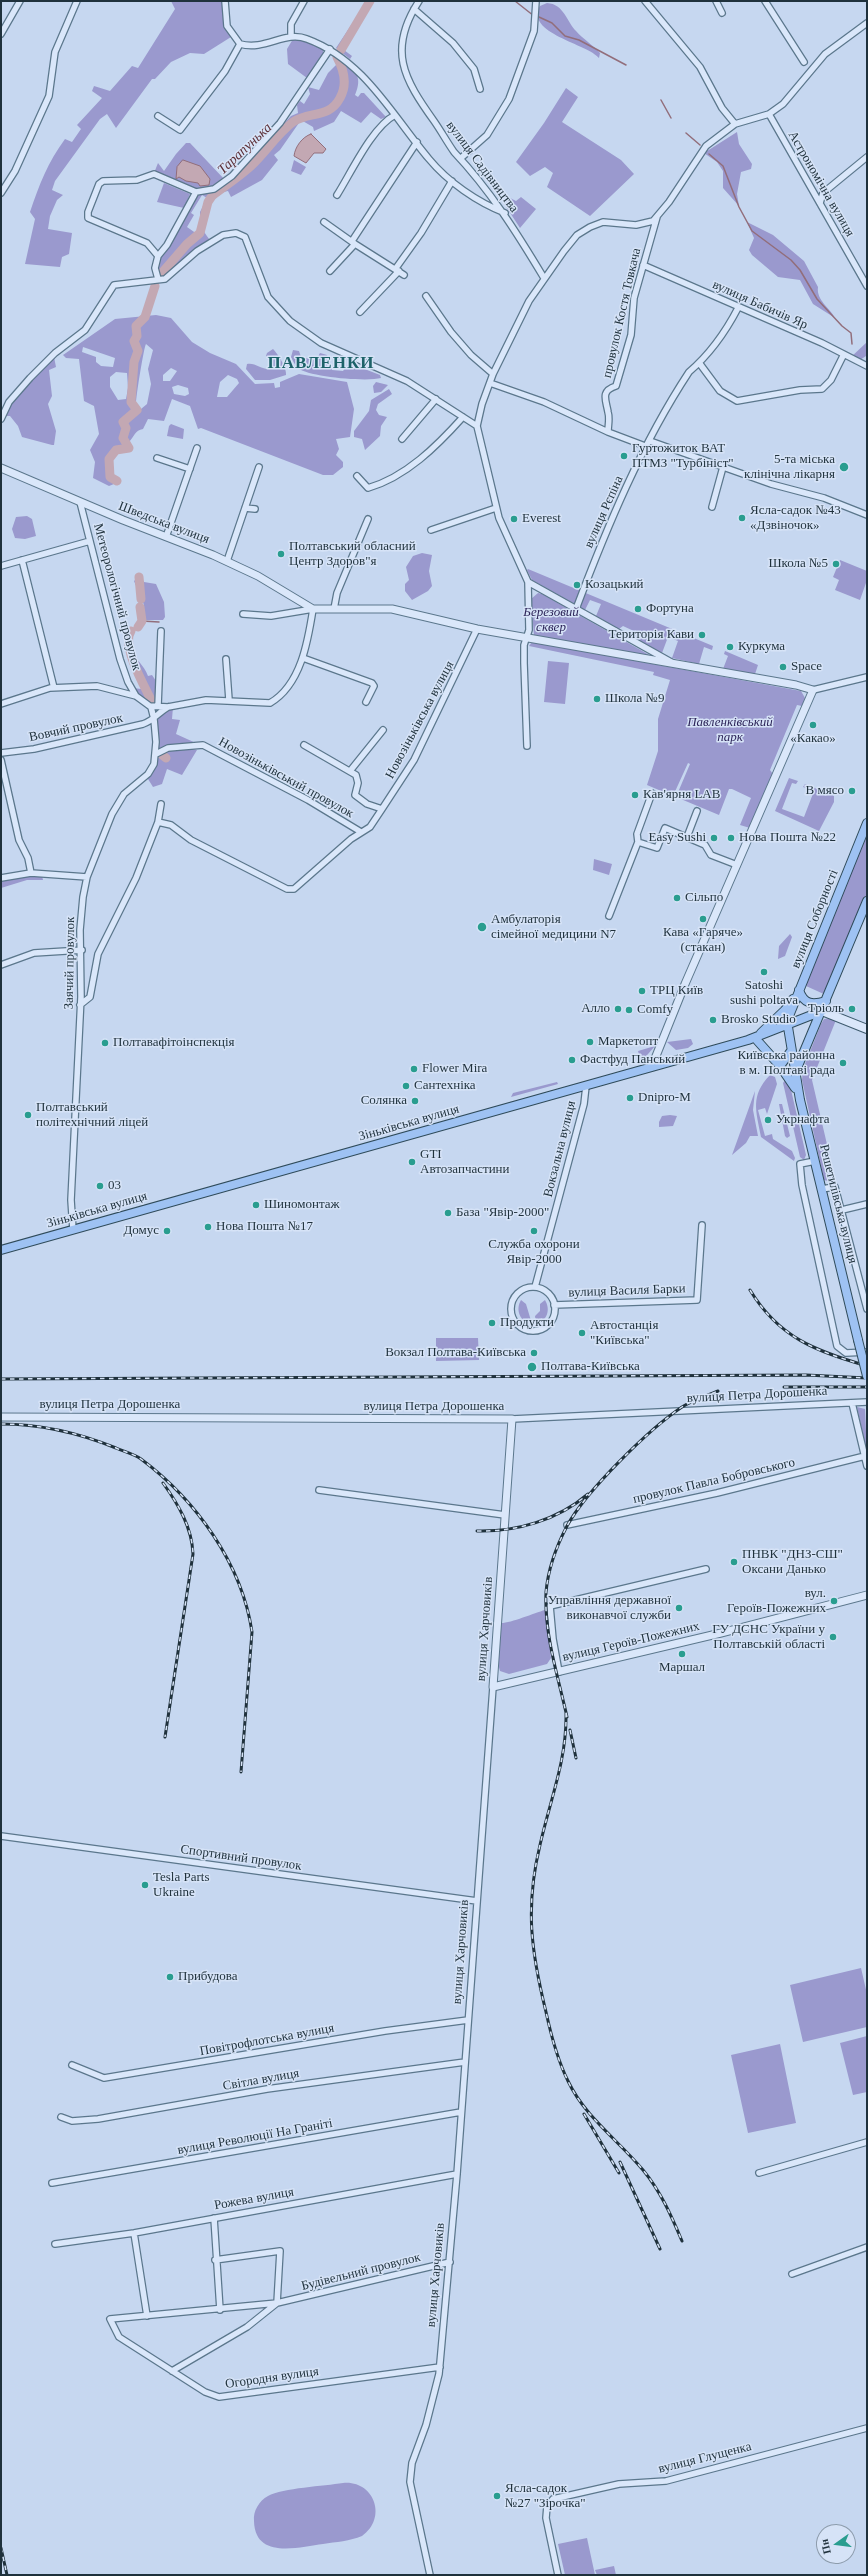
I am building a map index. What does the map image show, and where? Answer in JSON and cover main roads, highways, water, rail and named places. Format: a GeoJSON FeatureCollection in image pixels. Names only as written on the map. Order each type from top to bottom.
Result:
{"type":"FeatureCollection","features":[{"type":"Feature","properties":{"kind":"main road","name":"вулиця Соборності"},"geometry":{"type":"LineString","coordinates":[[788,1024],[799,990],[867,823]]}},
{"type":"Feature","properties":{"kind":"main road"},"geometry":{"type":"LineString","coordinates":[[795,1074],[867,901]]}},
{"type":"Feature","properties":{"kind":"main road"},"geometry":{"type":"LineString","coordinates":[[799,990],[801,997],[807,1002],[814,1004],[826,1001]]}},
{"type":"Feature","properties":{"kind":"main road"},"geometry":{"type":"LineString","coordinates":[[799,990],[785,1010],[755,1038],[792,1081],[800,1100]]}},
{"type":"Feature","properties":{"kind":"main road"},"geometry":{"type":"LineString","coordinates":[[822,1011],[867,1029]]}},
{"type":"Feature","properties":{"kind":"main road","name":"Зіньківська вулиця"},"geometry":{"type":"LineString","coordinates":[[1,1250],[755,1038],[822,1011]]}},
{"type":"Feature","properties":{"kind":"main road","name":"Решетилівська вулиця"},"geometry":{"type":"LineString","coordinates":[[788,1024],[791,1051],[800,1100],[867,1376]]}},
{"type":"Feature","properties":{"kind":"main road"},"geometry":{"type":"LineString","coordinates":[[780,1066],[791,1051]]}},
{"type":"Feature","properties":{"kind":"waterway","name":"Тарапунька"},"geometry":{"type":"LineString","coordinates":[[341,50],[370,1]]}},
{"type":"Feature","properties":{"kind":"waterway"},"geometry":{"type":"LineString","coordinates":[[515,1],[534,16]]}},
{"type":"Feature","properties":{"kind":"waterway"},"geometry":{"type":"LineString","coordinates":[[539,17],[552,23],[565,36],[579,40],[626,65]]}},
{"type":"Feature","properties":{"kind":"waterway","name":"Тарапунька"},"geometry":{"type":"LineString","coordinates":[[161,274],[187,244],[200,233],[208,202],[212,196],[251,166],[293,122],[325,112],[335,105],[344,88],[342,67],[337,57]]}},
{"type":"Feature","properties":{"kind":"waterway"},"geometry":{"type":"LineString","coordinates":[[661,100],[671,118]]}},
{"type":"Feature","properties":{"kind":"waterway"},"geometry":{"type":"LineString","coordinates":[[686,133],[700,145]]}},
{"type":"Feature","properties":{"kind":"waterway"},"geometry":{"type":"LineString","coordinates":[[709,154],[723,166],[739,207],[752,231],[791,260],[800,270],[817,299],[842,326],[851,333],[852,344]]}},
{"type":"Feature","properties":{"kind":"waterway","name":"Тарапунька"},"geometry":{"type":"LineString","coordinates":[[117,481],[110,477],[109,459],[116,450],[129,448],[123,438],[126,428],[123,422],[137,410],[131,402],[134,362],[138,351],[134,341],[137,336],[136,326],[145,317],[155,286]]}},
{"type":"Feature","properties":{"kind":"waterway","name":"Тарапунька"},"geometry":{"type":"LineString","coordinates":[[139,577],[141,599]]}},
{"type":"Feature","properties":{"kind":"waterway","name":"Тарапунька"},"geometry":{"type":"LineString","coordinates":[[138,627],[142,621],[140,607]]}},
{"type":"Feature","properties":{"kind":"waterway"},"geometry":{"type":"LineString","coordinates":[[142,621],[159,622]]}},
{"type":"Feature","properties":{"kind":"waterway","name":"Тарапунька"},"geometry":{"type":"LineString","coordinates":[[131,631],[129,638],[131,656],[152,702]]}},
{"type":"Feature","properties":{"kind":"waterway","name":"Тарапунька"},"geometry":{"type":"LineString","coordinates":[[161,754],[166,758]]}},
{"type":"Feature","properties":{"kind":"railway"},"geometry":{"type":"LineString","coordinates":[[750,1290],[773,1320],[786,1331],[800,1340],[831,1355],[867,1366]]}},
{"type":"Feature","properties":{"kind":"railway"},"geometry":{"type":"LineString","coordinates":[[1,1379],[806,1375],[867,1378]]}},
{"type":"Feature","properties":{"kind":"railway"},"geometry":{"type":"LineString","coordinates":[[784,1387],[867,1387]]}},
{"type":"Feature","properties":{"kind":"railway"},"geometry":{"type":"LineString","coordinates":[[567,1717],[552,1655],[546,1608],[546,1592],[549,1575],[556,1549],[563,1533],[588,1496],[636,1445],[668,1417],[682,1407],[718,1391]]}},
{"type":"Feature","properties":{"kind":"railway"},"geometry":{"type":"LineString","coordinates":[[1,1424],[16,1424],[60,1430],[102,1443],[141,1459],[161,1475],[180,1494],[198,1514],[213,1535],[227,1558],[238,1582],[247,1607],[252,1632],[241,1772]]}},
{"type":"Feature","properties":{"kind":"railway"},"geometry":{"type":"LineString","coordinates":[[163,1483],[174,1499],[187,1525],[193,1554],[165,1737]]}},
{"type":"Feature","properties":{"kind":"railway"},"geometry":{"type":"LineString","coordinates":[[477,1531],[507,1529],[536,1523],[563,1511],[588,1494]]}},
{"type":"Feature","properties":{"kind":"railway"},"geometry":{"type":"LineString","coordinates":[[566,1713],[566,1730],[561,1764],[540,1845],[532,1889],[532,1929],[541,1990],[558,2056],[564,2073],[575,2094],[602,2128],[633,2159],[649,2178],[665,2204],[682,2241]]}},
{"type":"Feature","properties":{"kind":"railway"},"geometry":{"type":"LineString","coordinates":[[570,1730],[576,1758]]}},
{"type":"Feature","properties":{"kind":"railway"},"geometry":{"type":"LineString","coordinates":[[584,2114],[619,2173]]}},
{"type":"Feature","properties":{"kind":"railway"},"geometry":{"type":"LineString","coordinates":[[620,2162],[660,2249]]}},
{"type":"Feature","properties":{"kind":"railway"},"geometry":{"type":"LineString","coordinates":[[1,2548],[7,2575]]}},
{"type":"Feature","properties":{"kind":"place","name":"Гуртожиток ВАТ ПТМЗ \"Турбініст\""},"geometry":{"type":"Point","coordinates":[624,456]}},
{"type":"Feature","properties":{"kind":"place","name":"5-та міська клінічна лікарня"},"geometry":{"type":"Point","coordinates":[844,467]}},
{"type":"Feature","properties":{"kind":"place","name":"Ясла-садок №43 «Дзвіночок»"},"geometry":{"type":"Point","coordinates":[742,518]}},
{"type":"Feature","properties":{"kind":"place","name":"Everest"},"geometry":{"type":"Point","coordinates":[514,519]}},
{"type":"Feature","properties":{"kind":"place","name":"Полтавський обласний Центр Здоров\"я"},"geometry":{"type":"Point","coordinates":[281,554]}},
{"type":"Feature","properties":{"kind":"place","name":"Школа №5"},"geometry":{"type":"Point","coordinates":[836,564]}},
{"type":"Feature","properties":{"kind":"place","name":"Козацький"},"geometry":{"type":"Point","coordinates":[577,585]}},
{"type":"Feature","properties":{"kind":"place","name":"Фортуна"},"geometry":{"type":"Point","coordinates":[638,609]}},
{"type":"Feature","properties":{"kind":"place","name":"Територія Кави"},"geometry":{"type":"Point","coordinates":[702,635]}},
{"type":"Feature","properties":{"kind":"place","name":"Куркума"},"geometry":{"type":"Point","coordinates":[730,647]}},
{"type":"Feature","properties":{"kind":"place","name":"Space"},"geometry":{"type":"Point","coordinates":[783,667]}},
{"type":"Feature","properties":{"kind":"place","name":"Школа №9"},"geometry":{"type":"Point","coordinates":[597,699]}},
{"type":"Feature","properties":{"kind":"place","name":"«Какао»"},"geometry":{"type":"Point","coordinates":[813,725]}},
{"type":"Feature","properties":{"kind":"place","name":"В мясо"},"geometry":{"type":"Point","coordinates":[852,791]}},
{"type":"Feature","properties":{"kind":"place","name":"Кав'ярня LAB"},"geometry":{"type":"Point","coordinates":[635,795]}},
{"type":"Feature","properties":{"kind":"place","name":"Easy Sushi"},"geometry":{"type":"Point","coordinates":[714,838]}},
{"type":"Feature","properties":{"kind":"place","name":"Нова Пошта №22"},"geometry":{"type":"Point","coordinates":[731,838]}},
{"type":"Feature","properties":{"kind":"place","name":"Сільпо"},"geometry":{"type":"Point","coordinates":[677,898]}},
{"type":"Feature","properties":{"kind":"place","name":"Кава «Гаряче» (стакан)"},"geometry":{"type":"Point","coordinates":[703,919]}},
{"type":"Feature","properties":{"kind":"place","name":"Амбулаторія сімейної медицини N7"},"geometry":{"type":"Point","coordinates":[482,927]}},
{"type":"Feature","properties":{"kind":"place","name":"Satoshi sushi poltava"},"geometry":{"type":"Point","coordinates":[764,972]}},
{"type":"Feature","properties":{"kind":"place","name":"ТРЦ Київ"},"geometry":{"type":"Point","coordinates":[642,991]}},
{"type":"Feature","properties":{"kind":"place","name":"Алло"},"geometry":{"type":"Point","coordinates":[618,1009]}},
{"type":"Feature","properties":{"kind":"place","name":"Тріоль"},"geometry":{"type":"Point","coordinates":[852,1009]}},
{"type":"Feature","properties":{"kind":"place","name":"Comfy"},"geometry":{"type":"Point","coordinates":[629,1010]}},
{"type":"Feature","properties":{"kind":"place","name":"Brosko Studio"},"geometry":{"type":"Point","coordinates":[713,1020]}},
{"type":"Feature","properties":{"kind":"place","name":"Маркетопт"},"geometry":{"type":"Point","coordinates":[590,1042]}},
{"type":"Feature","properties":{"kind":"place","name":"Полтавафітоінспекція"},"geometry":{"type":"Point","coordinates":[105,1043]}},
{"type":"Feature","properties":{"kind":"place","name":"Фастфуд Панський"},"geometry":{"type":"Point","coordinates":[572,1060]}},
{"type":"Feature","properties":{"kind":"place","name":"Київська районна в м. Полтаві рада"},"geometry":{"type":"Point","coordinates":[843,1063]}},
{"type":"Feature","properties":{"kind":"place","name":"Flower Mira"},"geometry":{"type":"Point","coordinates":[414,1069]}},
{"type":"Feature","properties":{"kind":"place","name":"Сантехніка"},"geometry":{"type":"Point","coordinates":[406,1086]}},
{"type":"Feature","properties":{"kind":"place","name":"Dnipro-M"},"geometry":{"type":"Point","coordinates":[630,1098]}},
{"type":"Feature","properties":{"kind":"place","name":"Солянка"},"geometry":{"type":"Point","coordinates":[415,1101]}},
{"type":"Feature","properties":{"kind":"place","name":"Полтавський політехнічний ліцей"},"geometry":{"type":"Point","coordinates":[28,1115]}},
{"type":"Feature","properties":{"kind":"place","name":"Укрнафта"},"geometry":{"type":"Point","coordinates":[768,1120]}},
{"type":"Feature","properties":{"kind":"place","name":"GTI Автозапчастини"},"geometry":{"type":"Point","coordinates":[412,1162]}},
{"type":"Feature","properties":{"kind":"place","name":"03"},"geometry":{"type":"Point","coordinates":[100,1186]}},
{"type":"Feature","properties":{"kind":"place","name":"Шиномонтаж"},"geometry":{"type":"Point","coordinates":[256,1205]}},
{"type":"Feature","properties":{"kind":"place","name":"База \"Явір-2000\""},"geometry":{"type":"Point","coordinates":[448,1213]}},
{"type":"Feature","properties":{"kind":"place","name":"Нова Пошта №17"},"geometry":{"type":"Point","coordinates":[208,1227]}},
{"type":"Feature","properties":{"kind":"place","name":"Домус"},"geometry":{"type":"Point","coordinates":[167,1231]}},
{"type":"Feature","properties":{"kind":"place","name":"Служба охорони Явір-2000"},"geometry":{"type":"Point","coordinates":[534,1231]}},
{"type":"Feature","properties":{"kind":"place","name":"Продукти"},"geometry":{"type":"Point","coordinates":[492,1323]}},
{"type":"Feature","properties":{"kind":"place","name":"Автостанція \"Київська\""},"geometry":{"type":"Point","coordinates":[582,1333]}},
{"type":"Feature","properties":{"kind":"place","name":"Вокзал Полтава-Київська"},"geometry":{"type":"Point","coordinates":[534,1353]}},
{"type":"Feature","properties":{"kind":"place","name":"Полтава-Київська"},"geometry":{"type":"Point","coordinates":[532,1367]}},
{"type":"Feature","properties":{"kind":"place","name":"ПНВК \"ДНЗ-СШ\" Оксани Данько"},"geometry":{"type":"Point","coordinates":[734,1562]}},
{"type":"Feature","properties":{"kind":"place","name":"вул. Героїв-Пожежних"},"geometry":{"type":"Point","coordinates":[834,1601]}},
{"type":"Feature","properties":{"kind":"place","name":"Управління державної виконавчої служби"},"geometry":{"type":"Point","coordinates":[679,1608]}},
{"type":"Feature","properties":{"kind":"place","name":"ГУ ДСНС України у Полтавській області"},"geometry":{"type":"Point","coordinates":[833,1637]}},
{"type":"Feature","properties":{"kind":"place","name":"Маршал"},"geometry":{"type":"Point","coordinates":[682,1654]}},
{"type":"Feature","properties":{"kind":"place","name":"Tesla Parts Ukraine"},"geometry":{"type":"Point","coordinates":[145,1885]}},
{"type":"Feature","properties":{"kind":"place","name":"Прибудова"},"geometry":{"type":"Point","coordinates":[170,1977]}},
{"type":"Feature","properties":{"kind":"place","name":"Ясла-садок №27 \"Зірочка\""},"geometry":{"type":"Point","coordinates":[497,2496]}},
{"type":"Feature","properties":{"kind":"district","name":"ПАВЛЕНКИ"},"geometry":{"type":"Point","coordinates":[321,364]}},
{"type":"Feature","properties":{"kind":"park label","name":"Березовий сквер"},"geometry":{"type":"Point","coordinates":[551,620]}},
{"type":"Feature","properties":{"kind":"park label","name":"Павленківський парк"},"geometry":{"type":"Point","coordinates":[730,730]}}]}
